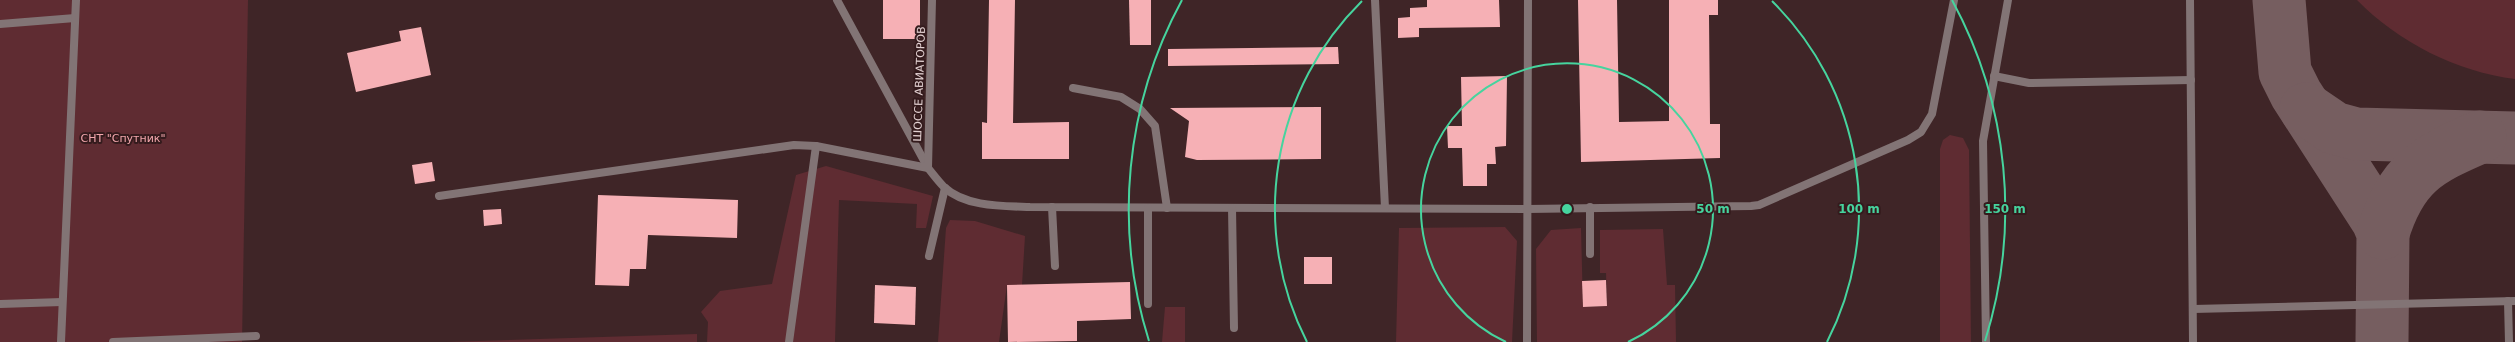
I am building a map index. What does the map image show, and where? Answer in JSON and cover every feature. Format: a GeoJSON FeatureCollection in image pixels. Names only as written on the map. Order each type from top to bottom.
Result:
{"type":"FeatureCollection","features":[{"type":"Feature","properties":{"kind":"lane"},"geometry":{"type":"LineString","coordinates":[[61,342],[76,0]]}},
{"type":"Feature","properties":{"kind":"lane"},"geometry":{"type":"LineString","coordinates":[[837,0],[928,168],[944,188],[964,199],[994,205],[1052,207],[1527,209],[1759,204],[1915,136],[1927,124],[1932,114],[1954,0]]}},
{"type":"Feature","properties":{"kind":"lane","name":"ШОССЕ АВИАТОРОВ"},"geometry":{"type":"LineString","coordinates":[[928,168],[932,0]]}},
{"type":"Feature","properties":{"kind":"lane"},"geometry":{"type":"LineString","coordinates":[[1375,0],[1384,208]]}},
{"type":"Feature","properties":{"kind":"lane"},"geometry":{"type":"LineString","coordinates":[[1526,342],[1528,0]]}},
{"type":"Feature","properties":{"kind":"lane"},"geometry":{"type":"LineString","coordinates":[[1986,342],[1983,141],[2008,0]]}},
{"type":"Feature","properties":{"kind":"lane"},"geometry":{"type":"LineString","coordinates":[[2190,0],[2194,342]]}},
{"type":"Feature","properties":{"kind":"lane"},"geometry":{"type":"LineString","coordinates":[[0,24],[75,18]]}},
{"type":"Feature","properties":{"kind":"lane"},"geometry":{"type":"LineString","coordinates":[[1994,76],[2029,83],[2191,80]]}},
{"type":"Feature","properties":{"kind":"lane"},"geometry":{"type":"LineString","coordinates":[[1073,88],[1121,97],[1140,109],[1155,126],[1167,208]]}},
{"type":"Feature","properties":{"kind":"lane"},"geometry":{"type":"LineString","coordinates":[[439,196],[794,145],[816,146],[928,168]]}},
{"type":"Feature","properties":{"kind":"lane"},"geometry":{"type":"LineString","coordinates":[[789,342],[816,146]]}},
{"type":"Feature","properties":{"kind":"lane"},"geometry":{"type":"LineString","coordinates":[[929,256],[944,188]]}},
{"type":"Feature","properties":{"kind":"lane"},"geometry":{"type":"LineString","coordinates":[[1052,207],[1054,266]]}},
{"type":"Feature","properties":{"kind":"lane"},"geometry":{"type":"LineString","coordinates":[[1590,207],[1590,254]]}},
{"type":"Feature","properties":{"kind":"lane"},"geometry":{"type":"LineString","coordinates":[[1148,208],[1148,304]]}},
{"type":"Feature","properties":{"kind":"lane"},"geometry":{"type":"LineString","coordinates":[[1232,208],[1234,328]]}},
{"type":"Feature","properties":{"kind":"lane"},"geometry":{"type":"LineString","coordinates":[[2193,309],[2512,301],[2508,342]]}},
{"type":"Feature","properties":{"kind":"lane"},"geometry":{"type":"LineString","coordinates":[[0,304],[62,302]]}},
{"type":"Feature","properties":{"kind":"lane"},"geometry":{"type":"LineString","coordinates":[[113,342],[256,336]]}},
{"type":"Feature","properties":{"kind":"green space","name":"СНТ \"Спутник\""},"geometry":{"type":"Polygon","coordinates":[[[0,0],[248,0],[242,342],[0,342],[0,0]]]}},
{"type":"Feature","properties":{"kind":"green space"},"geometry":{"type":"Polygon","coordinates":[[[2357,0],[2515,0],[2515,79],[2472,70],[2430,53],[2391,29],[2357,0]]]}},
{"type":"Feature","properties":{"kind":"green space"},"geometry":{"type":"Polygon","coordinates":[[[1950,135],[1963,138],[1969,150],[1971,342],[1940,342],[1940,149],[1943,140],[1950,135]]]}},
{"type":"Feature","properties":{"kind":"green space"},"geometry":{"type":"Polygon","coordinates":[[[826,166],[933,196],[926,228],[916,228],[917,204],[839,200],[835,342],[707,342],[708,322],[701,312],[720,291],[772,284],[796,175],[826,166]]]}},
{"type":"Feature","properties":{"kind":"green space"},"geometry":{"type":"Polygon","coordinates":[[[950,220],[975,221],[1025,236],[1022,285],[1007,285],[999,342],[938,342],[946,228],[950,220]]]}},
{"type":"Feature","properties":{"kind":"green space"},"geometry":{"type":"Polygon","coordinates":[[[1505,227],[1517,241],[1512,342],[1396,342],[1399,228],[1505,227]]]}},
{"type":"Feature","properties":{"kind":"green space"},"geometry":{"type":"Polygon","coordinates":[[[1581,228],[1583,307],[1607,306],[1606,273],[1600,273],[1600,230],[1663,229],[1667,285],[1675,285],[1676,342],[1537,342],[1536,249],[1551,230],[1581,228]]]}},
{"type":"Feature","properties":{"kind":"green space"},"geometry":{"type":"Polygon","coordinates":[[[1165,307],[1185,307],[1185,342],[1162,342],[1165,307]]]}},
{"type":"Feature","properties":{"kind":"green space"},"geometry":{"type":"Polygon","coordinates":[[[697,334],[697,342],[446,342],[697,334]]]}},
{"type":"Feature","properties":{"kind":"building"},"geometry":{"type":"Polygon","coordinates":[[[883,0],[920,0],[920,39],[883,39],[883,0]]]}},
{"type":"Feature","properties":{"kind":"building"},"geometry":{"type":"Polygon","coordinates":[[[989,0],[1015,0],[1013,123],[1069,122],[1069,159],[982,159],[982,122],[987,123],[989,0]]]}},
{"type":"Feature","properties":{"kind":"building"},"geometry":{"type":"Polygon","coordinates":[[[1129,0],[1151,0],[1151,45],[1130,45],[1129,0]]]}},
{"type":"Feature","properties":{"kind":"building"},"geometry":{"type":"Polygon","coordinates":[[[1427,0],[1499,0],[1500,27],[1419,28],[1419,37],[1398,38],[1398,18],[1410,17],[1410,8],[1427,7],[1427,0]]]}},
{"type":"Feature","properties":{"kind":"building"},"geometry":{"type":"Polygon","coordinates":[[[1578,0],[1617,0],[1619,122],[1669,121],[1669,0],[1718,0],[1718,15],[1709,15],[1710,124],[1720,124],[1720,158],[1581,162],[1578,0]]]}},
{"type":"Feature","properties":{"kind":"building"},"geometry":{"type":"Polygon","coordinates":[[[421,27],[431,75],[356,92],[347,53],[401,41],[399,31],[421,27]]]}},
{"type":"Feature","properties":{"kind":"building"},"geometry":{"type":"Polygon","coordinates":[[[1338,47],[1339,64],[1168,66],[1168,49],[1338,47]]]}},
{"type":"Feature","properties":{"kind":"building"},"geometry":{"type":"Polygon","coordinates":[[[1507,76],[1506,146],[1495,147],[1496,164],[1487,164],[1487,186],[1463,186],[1462,148],[1448,148],[1447,126],[1462,126],[1461,77],[1507,76]]]}},
{"type":"Feature","properties":{"kind":"building"},"geometry":{"type":"Polygon","coordinates":[[[1321,107],[1321,159],[1197,160],[1185,157],[1189,121],[1170,108],[1321,107]]]}},
{"type":"Feature","properties":{"kind":"building"},"geometry":{"type":"Polygon","coordinates":[[[432,162],[435,181],[415,184],[412,165],[432,162]]]}},
{"type":"Feature","properties":{"kind":"building"},"geometry":{"type":"Polygon","coordinates":[[[598,195],[738,200],[737,238],[648,235],[646,269],[630,269],[629,286],[595,285],[598,195]]]}},
{"type":"Feature","properties":{"kind":"building"},"geometry":{"type":"Polygon","coordinates":[[[501,209],[502,224],[484,226],[483,210],[501,209]]]}},
{"type":"Feature","properties":{"kind":"building"},"geometry":{"type":"Polygon","coordinates":[[[1304,257],[1332,257],[1332,284],[1304,284],[1304,257]]]}},
{"type":"Feature","properties":{"kind":"building"},"geometry":{"type":"Polygon","coordinates":[[[1606,280],[1607,306],[1583,307],[1582,281],[1606,280]]]}},
{"type":"Feature","properties":{"kind":"building"},"geometry":{"type":"Polygon","coordinates":[[[1130,282],[1131,319],[1077,321],[1077,341],[1008,342],[1007,285],[1130,282]]]}},
{"type":"Feature","properties":{"kind":"building"},"geometry":{"type":"Polygon","coordinates":[[[875,285],[916,287],[915,325],[874,323],[875,285]]]}},
{"type":"Feature","properties":{"kind":"taxiway"},"geometry":{"type":"LineString","coordinates":[[2279,0],[2285,72],[2296,94],[2378,221],[2383,233],[2382,342]]}},
{"type":"Feature","properties":{"kind":"taxiway"},"geometry":{"type":"LineString","coordinates":[[2306,109],[2334,128],[2356,134],[2515,138]]}},
{"type":"Feature","properties":{"kind":"taxiway"},"geometry":{"type":"LineString","coordinates":[[2383,233],[2398,196],[2407,183],[2418,172],[2430,162],[2445,153],[2480,137]]}}]}
